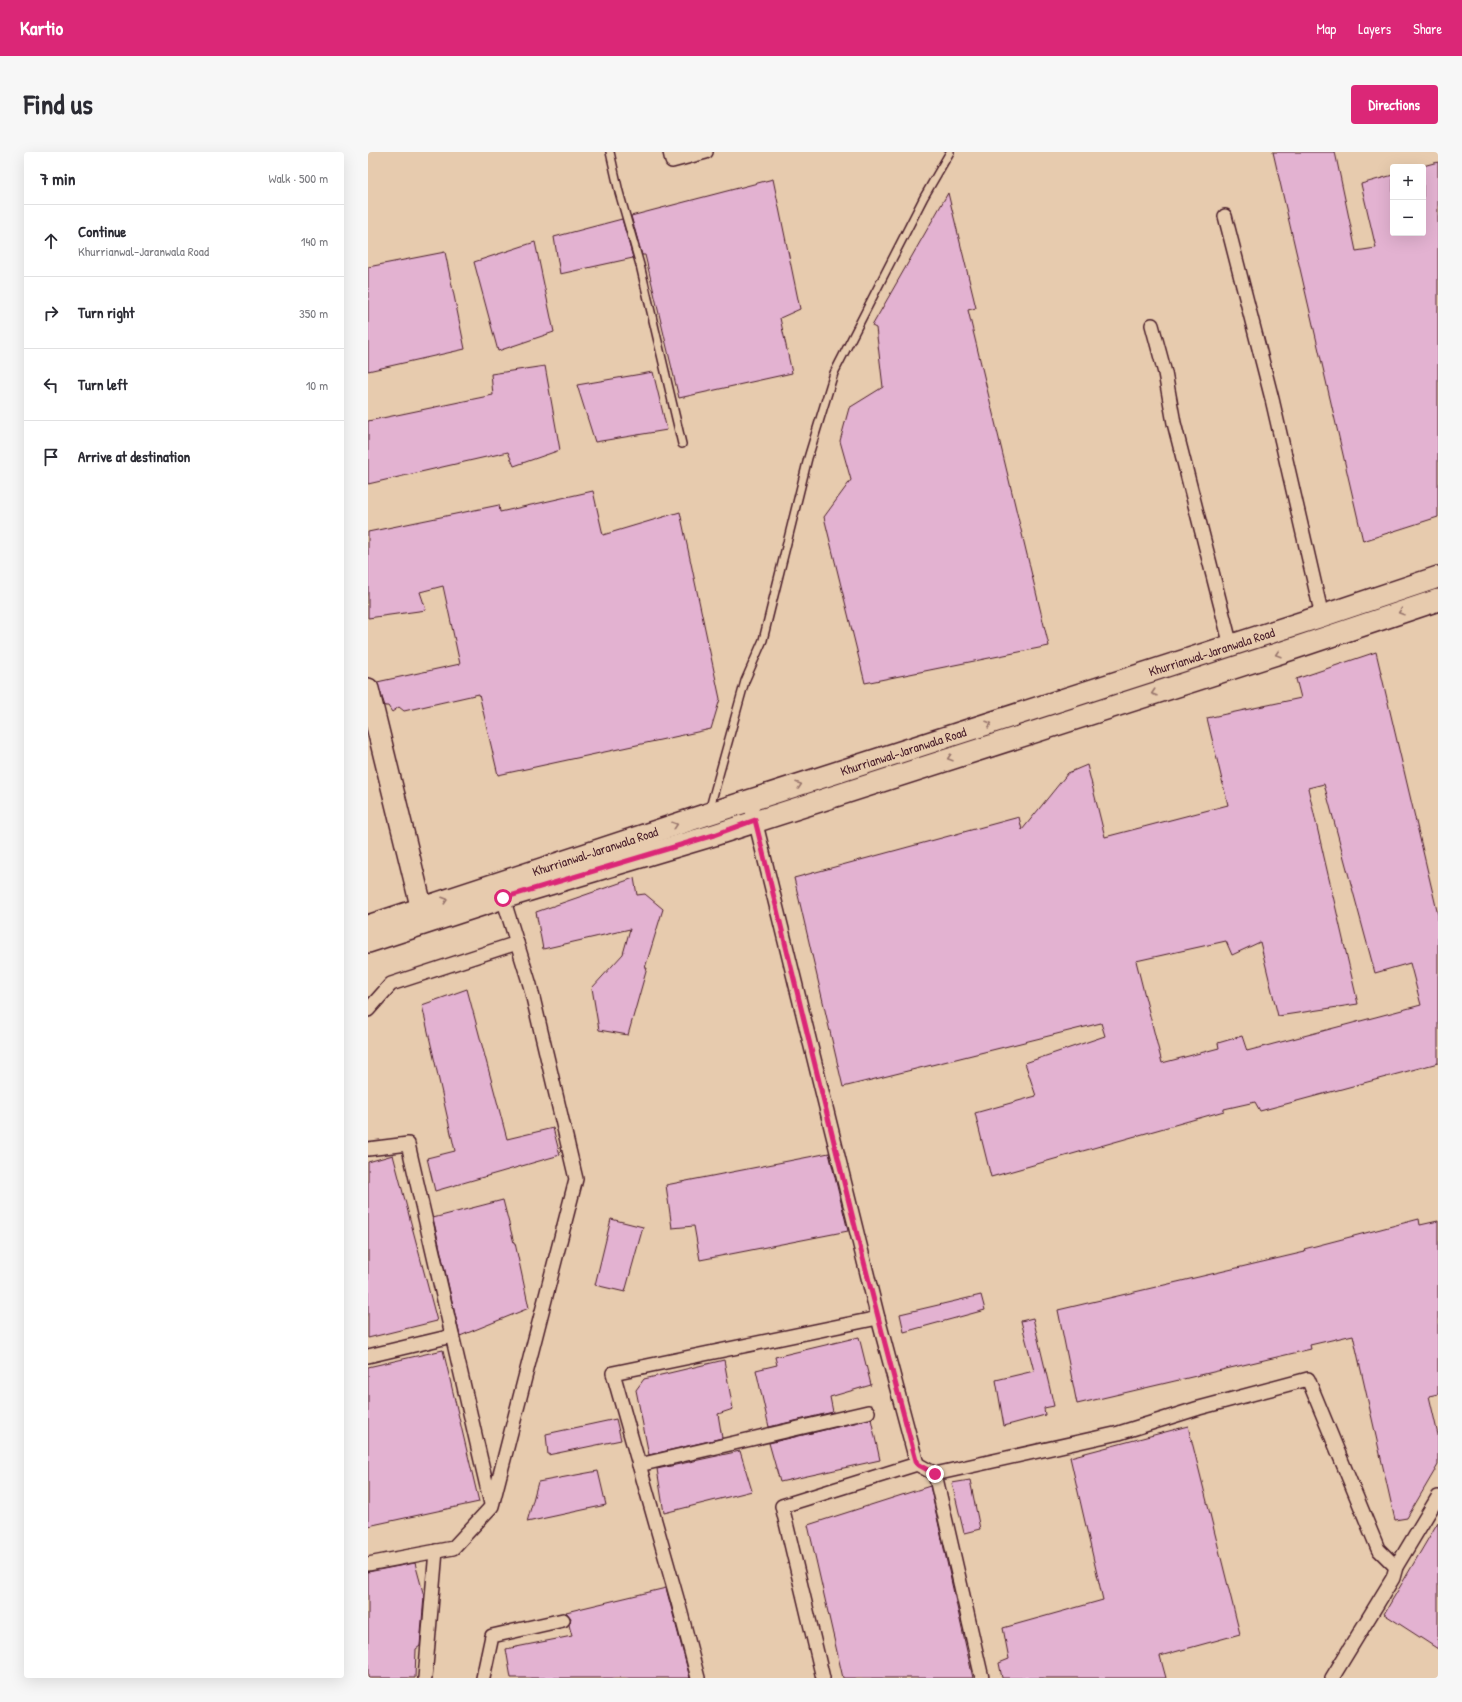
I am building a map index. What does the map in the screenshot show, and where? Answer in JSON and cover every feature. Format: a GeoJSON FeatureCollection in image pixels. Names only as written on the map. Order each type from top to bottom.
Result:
{"type":"FeatureCollection","features":[{"type":"Feature","properties":{"kind":"main road","name":"Khurrianwal-Jaranwala Road"},"geometry":{"type":"LineString","coordinates":[[368,942],[424,916],[708,814],[1231,646],[1438,577]]}},
{"type":"Feature","properties":{"kind":"main road","name":"Khurrianwal-Jaranwala Road"},"geometry":{"type":"LineString","coordinates":[[368,926],[424,916],[503,898],[714,835],[755,820],[1289,650],[1438,600]]}},
{"type":"Feature","properties":{"kind":"main road"},"geometry":{"type":"LineString","coordinates":[[368,689],[424,916]]}},
{"type":"Feature","properties":{"kind":"street"},"geometry":{"type":"LineString","coordinates":[[670,152],[672,160],[706,152]]}},
{"type":"Feature","properties":{"kind":"street"},"geometry":{"type":"LineString","coordinates":[[1225,216],[1272,399],[1322,616]]}},
{"type":"Feature","properties":{"kind":"street"},"geometry":{"type":"LineString","coordinates":[[1152,325],[1165,373],[1174,423],[1231,646]]}},
{"type":"Feature","properties":{"kind":"street"},"geometry":{"type":"LineString","coordinates":[[749,801],[755,820],[878,1318],[917,1464],[935,1474],[1118,1433],[1199,1408],[1308,1379],[1378,1549],[1396,1567]]}},
{"type":"Feature","properties":{"kind":"street"},"geometry":{"type":"LineString","coordinates":[[368,1564],[453,1548],[492,1506],[576,1179],[530,985],[503,898]]}},
{"type":"Feature","properties":{"kind":"street"},"geometry":{"type":"LineString","coordinates":[[368,1010],[391,984],[517,943]]}},
{"type":"Feature","properties":{"kind":"street"},"geometry":{"type":"LineString","coordinates":[[368,1150],[408,1144],[492,1506]]}},
{"type":"Feature","properties":{"kind":"street"},"geometry":{"type":"LineString","coordinates":[[698,1678],[613,1373],[878,1318]]}},
{"type":"Feature","properties":{"kind":"street"},"geometry":{"type":"LineString","coordinates":[[368,1356],[452,1336]]}},
{"type":"Feature","properties":{"kind":"street"},"geometry":{"type":"LineString","coordinates":[[639,1466],[868,1412]]}},
{"type":"Feature","properties":{"kind":"street"},"geometry":{"type":"LineString","coordinates":[[823,1678],[782,1506],[917,1464]]}},
{"type":"Feature","properties":{"kind":"street"},"geometry":{"type":"LineString","coordinates":[[935,1474],[982,1678]]}},
{"type":"Feature","properties":{"kind":"street"},"geometry":{"type":"LineString","coordinates":[[1332,1678],[1392,1578],[1396,1567],[1438,1497]]}},
{"type":"Feature","properties":{"kind":"street"},"geometry":{"type":"LineString","coordinates":[[425,1678],[436,1551]]}},
{"type":"Feature","properties":{"kind":"street"},"geometry":{"type":"LineString","coordinates":[[483,1678],[492,1636],[563,1620]]}},
{"type":"Feature","properties":{"kind":"lane"},"geometry":{"type":"LineString","coordinates":[[610,152],[640,265],[682,444]]}},
{"type":"Feature","properties":{"kind":"lane"},"geometry":{"type":"LineString","coordinates":[[708,814],[745,681],[763,640],[808,458],[834,373],[924,197],[950,152]]}},
{"type":"Feature","properties":{"kind":"building"},"geometry":{"type":"Polygon","coordinates":[[[1273,152],[1335,152],[1356,251],[1376,248],[1361,184],[1390,176],[1390,236],[1426,236],[1426,165],[1438,162],[1438,517],[1363,541],[1273,152]]]}},
{"type":"Feature","properties":{"kind":"building"},"geometry":{"type":"Polygon","coordinates":[[[773,179],[800,309],[780,318],[792,373],[679,398],[645,255],[642,255],[631,216],[773,179]]]}},
{"type":"Feature","properties":{"kind":"building"},"geometry":{"type":"Polygon","coordinates":[[[948,193],[976,308],[968,310],[1049,646],[865,683],[824,517],[851,480],[840,441],[849,408],[883,387],[876,328],[872,326],[948,193]]]}},
{"type":"Feature","properties":{"kind":"building"},"geometry":{"type":"Polygon","coordinates":[[[622,219],[633,258],[560,274],[554,237],[622,219]]]}},
{"type":"Feature","properties":{"kind":"building"},"geometry":{"type":"Polygon","coordinates":[[[535,242],[554,332],[498,351],[474,262],[535,242]]]}},
{"type":"Feature","properties":{"kind":"building"},"geometry":{"type":"Polygon","coordinates":[[[445,252],[465,349],[368,371],[368,267],[445,252]]]}},
{"type":"Feature","properties":{"kind":"building"},"geometry":{"type":"Polygon","coordinates":[[[545,366],[560,450],[514,466],[508,452],[368,484],[368,421],[493,395],[491,374],[545,366]]]}},
{"type":"Feature","properties":{"kind":"building"},"geometry":{"type":"Polygon","coordinates":[[[653,372],[667,430],[595,442],[577,385],[653,372]]]}},
{"type":"Feature","properties":{"kind":"building"},"geometry":{"type":"Polygon","coordinates":[[[593,491],[603,535],[680,512],[720,699],[711,729],[498,775],[479,694],[404,711],[399,707],[392,712],[388,706],[385,706],[377,682],[460,664],[443,586],[420,592],[426,610],[368,618],[368,532],[499,505],[500,512],[593,491]]]}},
{"type":"Feature","properties":{"kind":"building"},"geometry":{"type":"Polygon","coordinates":[[[1376,652],[1438,915],[1438,1063],[1260,1111],[1255,1102],[1224,1109],[1224,1111],[991,1177],[975,1113],[1036,1096],[1025,1063],[1105,1036],[1101,1023],[843,1087],[794,878],[1019,817],[1022,830],[1068,773],[1087,765],[1105,837],[1228,805],[1207,718],[1301,698],[1296,679],[1376,652]],[[1324,784],[1308,788],[1358,1004],[1278,1016],[1260,942],[1232,955],[1226,941],[1136,961],[1162,1063],[1219,1048],[1218,1043],[1242,1036],[1247,1051],[1421,1005],[1410,963],[1375,973],[1324,784]]]}},
{"type":"Feature","properties":{"kind":"building"},"geometry":{"type":"Polygon","coordinates":[[[634,878],[637,895],[645,894],[663,909],[645,968],[647,968],[628,1035],[599,1030],[592,988],[623,954],[630,929],[543,949],[536,912],[634,878]]]}},
{"type":"Feature","properties":{"kind":"building"},"geometry":{"type":"Polygon","coordinates":[[[467,989],[507,1139],[553,1128],[560,1155],[435,1191],[427,1158],[455,1151],[422,1005],[467,989]]]}},
{"type":"Feature","properties":{"kind":"building"},"geometry":{"type":"Polygon","coordinates":[[[829,1153],[848,1231],[700,1260],[694,1226],[672,1228],[666,1185],[829,1153]]]}},
{"type":"Feature","properties":{"kind":"building"},"geometry":{"type":"Polygon","coordinates":[[[393,1155],[437,1321],[368,1338],[368,1162],[393,1155]]]}},
{"type":"Feature","properties":{"kind":"building"},"geometry":{"type":"Polygon","coordinates":[[[503,1200],[515,1243],[529,1308],[460,1336],[433,1218],[503,1200]]]}},
{"type":"Feature","properties":{"kind":"building"},"geometry":{"type":"Polygon","coordinates":[[[611,1219],[643,1227],[625,1292],[595,1285],[611,1219]]]}},
{"type":"Feature","properties":{"kind":"building"},"geometry":{"type":"Polygon","coordinates":[[[1419,1219],[1420,1225],[1438,1221],[1438,1394],[1429,1396],[1438,1435],[1438,1465],[1407,1518],[1395,1520],[1353,1335],[1310,1345],[1311,1349],[1077,1404],[1058,1310],[1305,1252],[1304,1249],[1419,1219]]]}},
{"type":"Feature","properties":{"kind":"building"},"geometry":{"type":"Polygon","coordinates":[[[981,1295],[985,1310],[904,1332],[900,1314],[981,1295]]]}},
{"type":"Feature","properties":{"kind":"building"},"geometry":{"type":"Polygon","coordinates":[[[1033,1318],[1054,1406],[1044,1408],[1045,1415],[1004,1426],[996,1380],[1034,1371],[1021,1321],[1033,1318]]]}},
{"type":"Feature","properties":{"kind":"building"},"geometry":{"type":"Polygon","coordinates":[[[859,1337],[871,1385],[830,1397],[833,1412],[769,1427],[756,1370],[777,1365],[775,1357],[859,1337]]]}},
{"type":"Feature","properties":{"kind":"building"},"geometry":{"type":"Polygon","coordinates":[[[443,1350],[479,1502],[368,1526],[368,1367],[443,1350]]]}},
{"type":"Feature","properties":{"kind":"building"},"geometry":{"type":"Polygon","coordinates":[[[724,1360],[733,1409],[718,1414],[722,1438],[649,1455],[636,1390],[644,1379],[724,1360]]]}},
{"type":"Feature","properties":{"kind":"building"},"geometry":{"type":"Polygon","coordinates":[[[616,1419],[621,1440],[548,1455],[546,1434],[616,1419]]]}},
{"type":"Feature","properties":{"kind":"building"},"geometry":{"type":"Polygon","coordinates":[[[871,1419],[880,1460],[780,1482],[769,1443],[871,1419]]]}},
{"type":"Feature","properties":{"kind":"building"},"geometry":{"type":"Polygon","coordinates":[[[1188,1426],[1240,1634],[1160,1656],[1166,1678],[1002,1678],[999,1663],[1009,1659],[1003,1628],[1103,1600],[1070,1457],[1188,1426]]]}},
{"type":"Feature","properties":{"kind":"building"},"geometry":{"type":"Polygon","coordinates":[[[740,1451],[752,1491],[664,1513],[657,1469],[740,1451]]]}},
{"type":"Feature","properties":{"kind":"building"},"geometry":{"type":"Polygon","coordinates":[[[598,1471],[606,1505],[527,1522],[538,1482],[598,1471]]]}},
{"type":"Feature","properties":{"kind":"building"},"geometry":{"type":"Polygon","coordinates":[[[970,1480],[980,1529],[964,1533],[952,1483],[970,1480]]]}},
{"type":"Feature","properties":{"kind":"building"},"geometry":{"type":"Polygon","coordinates":[[[930,1486],[973,1678],[843,1678],[808,1525],[930,1486]]]}},
{"type":"Feature","properties":{"kind":"building"},"geometry":{"type":"Polygon","coordinates":[[[1438,1522],[1438,1649],[1384,1614],[1438,1522]]]}},
{"type":"Feature","properties":{"kind":"building"},"geometry":{"type":"Polygon","coordinates":[[[415,1563],[424,1596],[420,1646],[416,1649],[415,1678],[368,1678],[368,1572],[415,1563]]]}},
{"type":"Feature","properties":{"kind":"building"},"geometry":{"type":"Polygon","coordinates":[[[666,1588],[690,1678],[511,1678],[506,1649],[572,1636],[569,1625],[571,1618],[566,1612],[666,1588]]]}},
{"type":"Feature","properties":{"kind":"route"},"geometry":{"type":"LineString","coordinates":[[503,898],[714,835],[755,820],[878,1318],[917,1464],[935,1474]]}}]}
